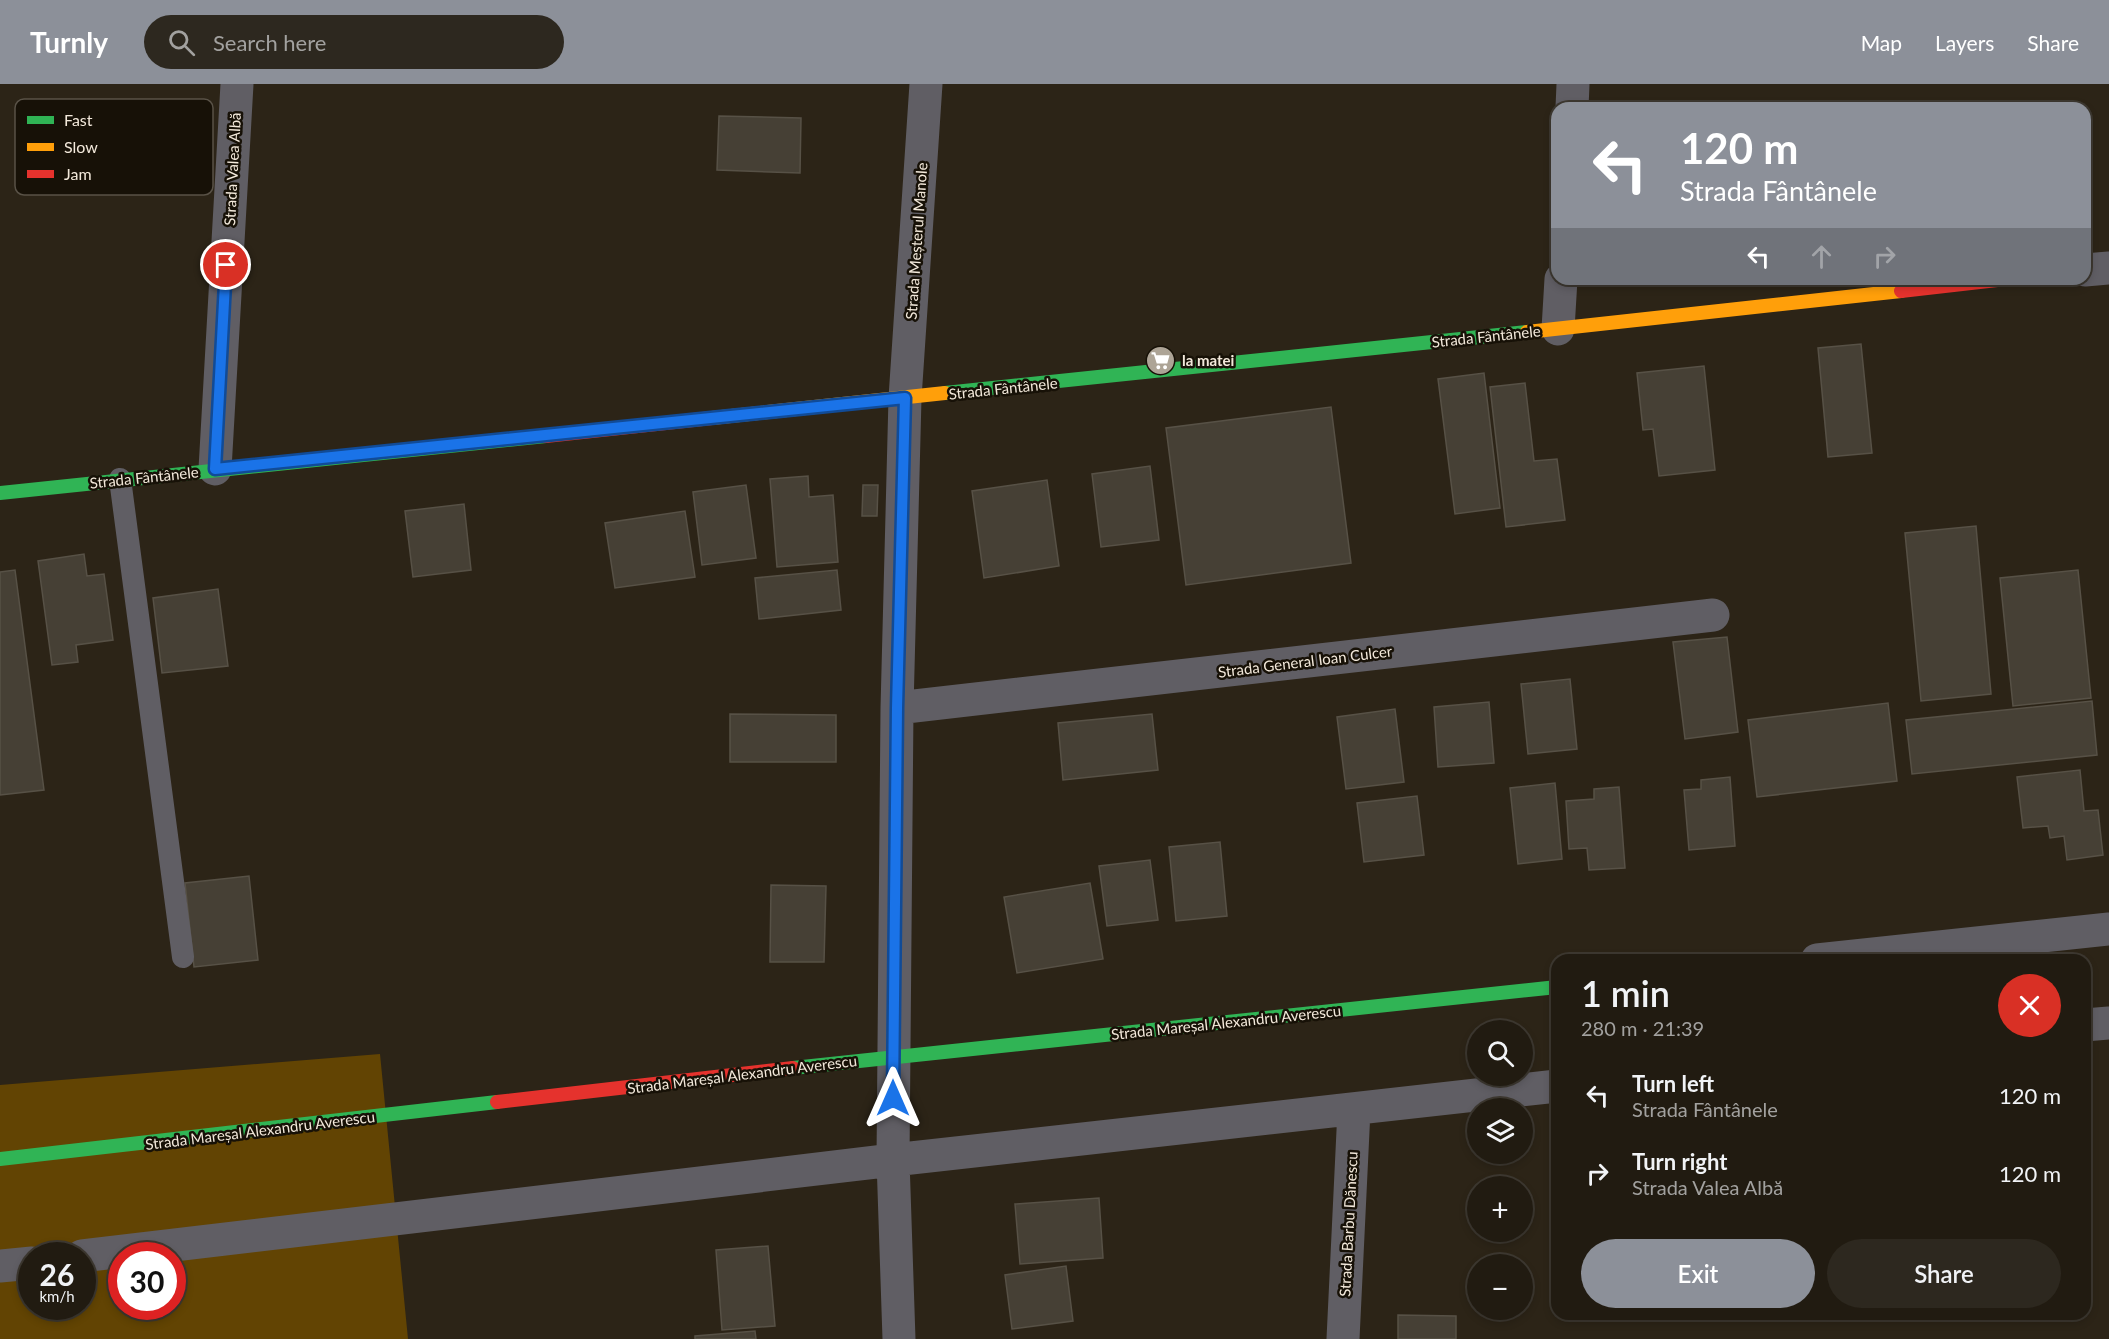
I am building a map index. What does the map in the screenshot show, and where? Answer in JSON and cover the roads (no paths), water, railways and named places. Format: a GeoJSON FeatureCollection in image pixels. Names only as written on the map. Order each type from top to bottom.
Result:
{"type":"FeatureCollection","features":[{"type":"Feature","properties":{"kind":"street","name":"Strada Valea Albă"},"geometry":{"type":"LineString","coordinates":[[215,469],[237,84]]}},
{"type":"Feature","properties":{"kind":"street","name":"Strada Meșterul Manole"},"geometry":{"type":"LineString","coordinates":[[899,1339],[893,1160],[897,708],[905,398],[926,84]]}},
{"type":"Feature","properties":{"kind":"street"},"geometry":{"type":"LineString","coordinates":[[1572,102],[1573,84]]}},
{"type":"Feature","properties":{"kind":"street"},"geometry":{"type":"LineString","coordinates":[[2091,270],[2109,268]]}},
{"type":"Feature","properties":{"kind":"street"},"geometry":{"type":"LineString","coordinates":[[1558,329],[1561,285]]}},
{"type":"Feature","properties":{"kind":"street","name":"Strada Fântânele"},"geometry":{"type":"LineString","coordinates":[[0,493],[1558,329],[1952,285]]}},
{"type":"Feature","properties":{"kind":"street","name":"Strada General Ioan Culcer"},"geometry":{"type":"LineString","coordinates":[[897,708],[1713,615]]}},
{"type":"Feature","properties":{"kind":"street"},"geometry":{"type":"LineString","coordinates":[[1874,954],[2109,929]]}},
{"type":"Feature","properties":{"kind":"street","name":"Strada Mareșal Alexandru Averescu"},"geometry":{"type":"LineString","coordinates":[[0,1160],[893,1057],[1551,988]]}},
{"type":"Feature","properties":{"kind":"street"},"geometry":{"type":"LineString","coordinates":[[2091,1025],[2109,1023]]}},
{"type":"Feature","properties":{"kind":"street"},"geometry":{"type":"LineString","coordinates":[[96,1255],[893,1160],[1551,1087]]}},
{"type":"Feature","properties":{"kind":"street","name":"Strada Barbu Dănescu"},"geometry":{"type":"LineString","coordinates":[[1343,1339],[1354,1110]]}},
{"type":"Feature","properties":{"kind":"street"},"geometry":{"type":"LineString","coordinates":[[0,1266],[18,1264]]}},
{"type":"Feature","properties":{"kind":"lane"},"geometry":{"type":"LineString","coordinates":[[120,479],[183,957]]}},
{"type":"Feature","properties":{"kind":"place","name":"la matei"},"geometry":{"type":"Point","coordinates":[1161,360]}}]}
